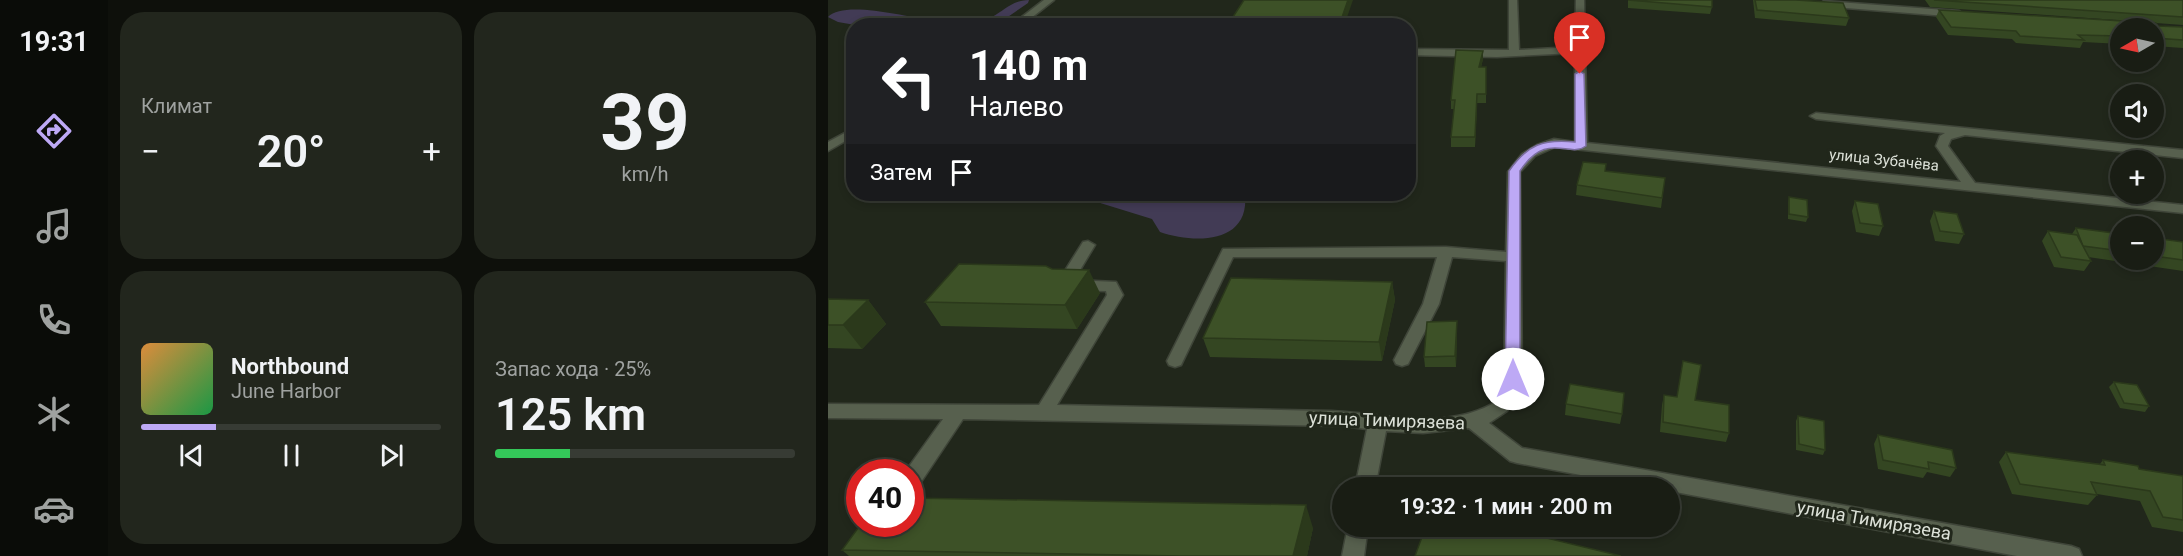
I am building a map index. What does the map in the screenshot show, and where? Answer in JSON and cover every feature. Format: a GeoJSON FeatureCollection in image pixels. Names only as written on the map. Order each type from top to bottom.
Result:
{"type":"FeatureCollection","features":[{"type":"Feature","properties":{"kind":"street"},"geometry":{"type":"LineString","coordinates":[[1025,18],[1050,0]]}},
{"type":"Feature","properties":{"kind":"street"},"geometry":{"type":"LineString","coordinates":[[1513,0],[1514,53]]}},
{"type":"Feature","properties":{"kind":"street"},"geometry":{"type":"LineString","coordinates":[[1580,0],[1581,146]]}},
{"type":"Feature","properties":{"kind":"street"},"geometry":{"type":"LineString","coordinates":[[1808,3],[1972,15]]}},
{"type":"Feature","properties":{"kind":"street"},"geometry":{"type":"LineString","coordinates":[[1416,52],[1514,53],[1579,50]]}},
{"type":"Feature","properties":{"kind":"street"},"geometry":{"type":"LineString","coordinates":[[1816,116],[2183,154]]}},
{"type":"Feature","properties":{"kind":"street"},"geometry":{"type":"LineString","coordinates":[[1966,132],[1946,136],[1942,146],[1970,186]]}},
{"type":"Feature","properties":{"kind":"street"},"geometry":{"type":"LineString","coordinates":[[828,147],[846,136]]}},
{"type":"Feature","properties":{"kind":"street","name":"улица Зубачёва"},"geometry":{"type":"LineString","coordinates":[[1473,421],[1500,408],[1513,379],[1514,171],[1522,160],[1536,148],[1554,143],[2183,209]]}},
{"type":"Feature","properties":{"kind":"street"},"geometry":{"type":"LineString","coordinates":[[1044,412],[1115,295],[1111,286],[1064,285],[1088,245]]}},
{"type":"Feature","properties":{"kind":"street"},"geometry":{"type":"LineString","coordinates":[[1175,361],[1228,252],[1446,252],[1513,257]]}},
{"type":"Feature","properties":{"kind":"street"},"geometry":{"type":"LineString","coordinates":[[1402,360],[1431,304],[1446,252]]}},
{"type":"Feature","properties":{"kind":"street","name":"улица Тимирязева"},"geometry":{"type":"LineString","coordinates":[[828,411],[1044,412],[1342,419],[1378,423],[1452,425],[1473,421],[1517,455],[2071,556]]}},
{"type":"Feature","properties":{"kind":"street"},"geometry":{"type":"LineString","coordinates":[[924,462],[958,412]]}},
{"type":"Feature","properties":{"kind":"street"},"geometry":{"type":"LineString","coordinates":[[1367,477],[1378,423]]}},
{"type":"Feature","properties":{"kind":"street"},"geometry":{"type":"LineString","coordinates":[[1353,556],[1356,537]]}},
{"type":"Feature","properties":{"kind":"shaded area"},"geometry":{"type":"Polygon","coordinates":[[[1029,0],[1006,18],[990,18],[1014,4],[1029,0]]]}},
{"type":"Feature","properties":{"kind":"shaded area"},"geometry":{"type":"Polygon","coordinates":[[[847,10],[875,11],[923,18],[846,18],[846,23],[828,17],[836,12],[847,10]]]}},
{"type":"Feature","properties":{"kind":"shaded area"},"geometry":{"type":"Polygon","coordinates":[[[1245,201],[1239,223],[1230,231],[1204,238],[1174,236],[1160,232],[1152,219],[1097,202],[1245,201]]]}},
{"type":"Feature","properties":{"kind":"building"},"geometry":{"type":"Polygon","coordinates":[[[1244,0],[1348,0],[1342,18],[1232,18],[1244,0]]]}},
{"type":"Feature","properties":{"kind":"building"},"geometry":{"type":"Polygon","coordinates":[[[1628,0],[1712,0],[1712,7],[1628,0]]]}},
{"type":"Feature","properties":{"kind":"building"},"geometry":{"type":"Polygon","coordinates":[[[1755,0],[1843,3],[1849,18],[1757,10],[1755,0]]]}},
{"type":"Feature","properties":{"kind":"building"},"geometry":{"type":"Polygon","coordinates":[[[1934,0],[2183,0],[2183,17],[1934,0]]]}},
{"type":"Feature","properties":{"kind":"building"},"geometry":{"type":"Polygon","coordinates":[[[1939,10],[2110,20],[2110,36],[2078,35],[2084,40],[2020,36],[2016,31],[1951,27],[1939,10]]]}},
{"type":"Feature","properties":{"kind":"building"},"geometry":{"type":"Polygon","coordinates":[[[2164,26],[2183,27],[2183,40],[2164,39],[2164,26]]]}},
{"type":"Feature","properties":{"kind":"building"},"geometry":{"type":"Polygon","coordinates":[[[1456,50],[1483,51],[1479,67],[1486,67],[1486,94],[1477,94],[1475,137],[1451,137],[1455,100],[1451,100],[1456,50]]]}},
{"type":"Feature","properties":{"kind":"building"},"geometry":{"type":"Polygon","coordinates":[[[1583,162],[1606,164],[1605,171],[1665,178],[1662,198],[1577,185],[1583,162]]]}},
{"type":"Feature","properties":{"kind":"building"},"geometry":{"type":"Polygon","coordinates":[[[1789,197],[1807,200],[1808,217],[1789,214],[1789,197]]]}},
{"type":"Feature","properties":{"kind":"building"},"geometry":{"type":"Polygon","coordinates":[[[1855,201],[1878,204],[1883,226],[1860,223],[1855,201]]]}},
{"type":"Feature","properties":{"kind":"building"},"geometry":{"type":"Polygon","coordinates":[[[1934,211],[1957,214],[1964,234],[1940,231],[1934,211]]]}},
{"type":"Feature","properties":{"kind":"building"},"geometry":{"type":"Polygon","coordinates":[[[2076,228],[2110,233],[2110,250],[2083,246],[2076,228]]]}},
{"type":"Feature","properties":{"kind":"building"},"geometry":{"type":"Polygon","coordinates":[[[2048,231],[2077,235],[2091,261],[2061,257],[2048,231]]]}},
{"type":"Feature","properties":{"kind":"building"},"geometry":{"type":"Polygon","coordinates":[[[2164,239],[2183,242],[2183,260],[2164,257],[2164,239]]]}},
{"type":"Feature","properties":{"kind":"building"},"geometry":{"type":"Polygon","coordinates":[[[959,264],[1046,266],[1052,269],[1089,270],[1065,305],[925,302],[959,264]]]}},
{"type":"Feature","properties":{"kind":"building"},"geometry":{"type":"Polygon","coordinates":[[[1231,278],[1392,282],[1379,342],[1203,338],[1231,278]]]}},
{"type":"Feature","properties":{"kind":"building"},"geometry":{"type":"Polygon","coordinates":[[[828,299],[868,300],[843,325],[828,325],[828,299]]]}},
{"type":"Feature","properties":{"kind":"building"},"geometry":{"type":"Polygon","coordinates":[[[1457,321],[1455,356],[1424,357],[1427,322],[1457,321]]]}},
{"type":"Feature","properties":{"kind":"building"},"geometry":{"type":"Polygon","coordinates":[[[1683,361],[1701,365],[1695,400],[1729,405],[1729,433],[1663,422],[1664,395],[1677,397],[1683,361]]]}},
{"type":"Feature","properties":{"kind":"building"},"geometry":{"type":"Polygon","coordinates":[[[2114,382],[2137,385],[2149,406],[2124,403],[2114,382]]]}},
{"type":"Feature","properties":{"kind":"building"},"geometry":{"type":"Polygon","coordinates":[[[1570,384],[1624,393],[1622,414],[1566,404],[1570,384]]]}},
{"type":"Feature","properties":{"kind":"building"},"geometry":{"type":"Polygon","coordinates":[[[1798,416],[1824,421],[1825,450],[1799,444],[1798,416]]]}},
{"type":"Feature","properties":{"kind":"building"},"geometry":{"type":"Polygon","coordinates":[[[1878,435],[1952,450],[1956,468],[1928,462],[1929,469],[1883,460],[1878,435]]]}},
{"type":"Feature","properties":{"kind":"building"},"geometry":{"type":"Polygon","coordinates":[[[2006,452],[2105,465],[2103,460],[2183,476],[2183,520],[2163,517],[2150,491],[2091,482],[2097,495],[2020,484],[2006,452]]]}},
{"type":"Feature","properties":{"kind":"building"},"geometry":{"type":"Polygon","coordinates":[[[924,498],[1306,505],[1293,556],[842,550],[852,537],[924,537],[924,498]]]}},
{"type":"Feature","properties":{"kind":"building"},"geometry":{"type":"Polygon","coordinates":[[[1422,537],[1542,537],[1621,556],[1415,556],[1422,537]]]}},
{"type":"Feature","properties":{"kind":"route"},"geometry":{"type":"LineString","coordinates":[[1513,379],[1514,171],[1522,160],[1536,148],[1554,143],[1581,146],[1580,74]]}}]}
